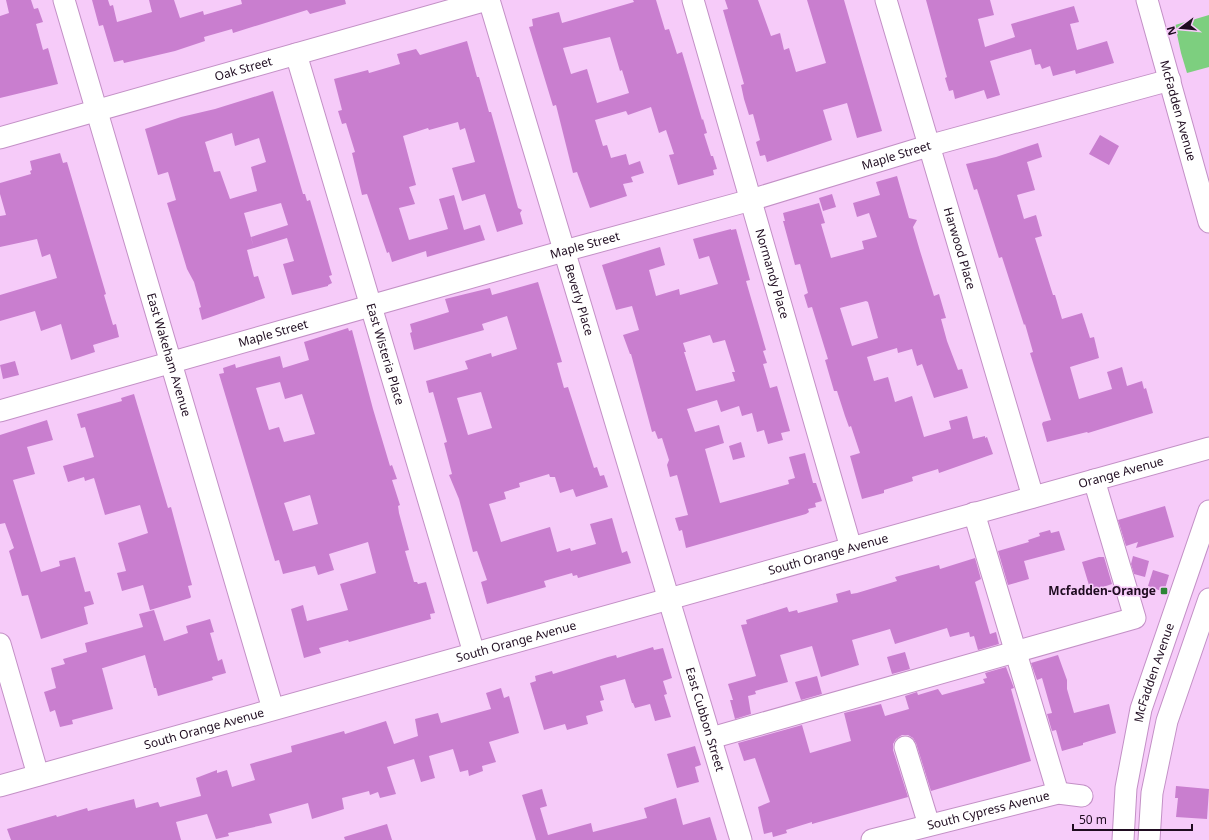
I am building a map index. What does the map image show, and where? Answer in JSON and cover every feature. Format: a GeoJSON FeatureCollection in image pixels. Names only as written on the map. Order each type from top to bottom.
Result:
{"type":"FeatureCollection","features":[{"type":"Feature","properties":{"kind":"street","name":"East Wakeham Avenue"},"geometry":{"type":"LineString","coordinates":[[64,0],[273,709]]}},
{"type":"Feature","properties":{"kind":"street","name":"Oak Street"},"geometry":{"type":"LineString","coordinates":[[0,138],[488,0]]}},
{"type":"Feature","properties":{"kind":"street","name":"Beverly Place"},"geometry":{"type":"LineString","coordinates":[[488,0],[669,599]]}},
{"type":"Feature","properties":{"kind":"street","name":"Normandy Place"},"geometry":{"type":"LineString","coordinates":[[693,0],[851,548]]}},
{"type":"Feature","properties":{"kind":"street","name":"Harwood Place"},"geometry":{"type":"LineString","coordinates":[[886,0],[1033,497]]}},
{"type":"Feature","properties":{"kind":"street","name":"McFadden Avenue"},"geometry":{"type":"LineString","coordinates":[[1147,0],[1170,80],[1205,186],[1209,222]]}},
{"type":"Feature","properties":{"kind":"street","name":"East Wisteria Place"},"geometry":{"type":"LineString","coordinates":[[296,54],[474,653]]}},
{"type":"Feature","properties":{"kind":"street","name":"Maple Street"},"geometry":{"type":"LineString","coordinates":[[0,411],[371,307],[564,251],[751,200],[928,146],[1170,80]]}},
{"type":"Feature","properties":{"kind":"street","name":"Orange Avenue"},"geometry":{"type":"LineString","coordinates":[[1033,497],[1209,448]]}},
{"type":"Feature","properties":{"kind":"street"},"geometry":{"type":"LineString","coordinates":[[711,738],[1135,618],[1094,480]]}},
{"type":"Feature","properties":{"kind":"street","name":"South Orange Avenue"},"geometry":{"type":"LineString","coordinates":[[0,786],[1033,497]]}},
{"type":"Feature","properties":{"kind":"street","name":"McFadden Avenue"},"geometry":{"type":"LineString","coordinates":[[1123,840],[1126,788],[1141,710],[1209,511]]}},
{"type":"Feature","properties":{"kind":"street"},"geometry":{"type":"LineString","coordinates":[[974,513],[1058,793]]}},
{"type":"Feature","properties":{"kind":"street","name":"East Cubbon Street"},"geometry":{"type":"LineString","coordinates":[[669,599],[741,840]]}},
{"type":"Feature","properties":{"kind":"street","name":"McFadden Avenue"},"geometry":{"type":"LineString","coordinates":[[1149,840],[1152,793],[1167,721],[1209,599]]}},
{"type":"Feature","properties":{"kind":"street"},"geometry":{"type":"LineString","coordinates":[[0,644],[38,775]]}},
{"type":"Feature","properties":{"kind":"street"},"geometry":{"type":"LineString","coordinates":[[906,747],[929,825]]}},
{"type":"Feature","properties":{"kind":"street","name":"South Cypress Avenue"},"geometry":{"type":"LineString","coordinates":[[872,840],[1058,793],[1082,796]]}},
{"type":"Feature","properties":{"kind":"green space"},"geometry":{"type":"Polygon","coordinates":[[[1209,15],[1209,67],[1187,73],[1175,25],[1209,15]]]}},
{"type":"Feature","properties":{"kind":"building"},"geometry":{"type":"Polygon","coordinates":[[[6,0],[31,0],[34,9],[38,8],[43,22],[36,24],[43,50],[48,48],[58,84],[0,98],[0,16],[9,13],[6,0]]]}},
{"type":"Feature","properties":{"kind":"building"},"geometry":{"type":"Polygon","coordinates":[[[92,0],[108,0],[110,6],[113,5],[117,22],[152,12],[149,0],[174,0],[180,18],[203,11],[204,15],[242,4],[241,0],[345,0],[346,4],[310,14],[307,10],[233,33],[232,29],[204,37],[205,41],[175,51],[124,63],[123,60],[114,62],[103,25],[99,26],[92,0]]]}},
{"type":"Feature","properties":{"kind":"building"},"geometry":{"type":"Polygon","coordinates":[[[633,0],[656,0],[665,30],[669,29],[677,54],[682,52],[707,133],[704,134],[717,169],[713,170],[714,175],[678,185],[669,155],[674,154],[666,130],[659,133],[651,107],[628,115],[626,111],[595,120],[603,146],[607,145],[611,158],[626,154],[629,165],[640,161],[644,173],[631,177],[633,182],[623,184],[627,196],[590,208],[577,172],[573,173],[556,105],[553,106],[529,27],[533,26],[532,19],[559,12],[562,23],[634,2],[633,0]],[[610,37],[563,48],[571,74],[587,69],[597,103],[629,93],[622,70],[620,71],[610,37]]]}},
{"type":"Feature","properties":{"kind":"building"},"geometry":{"type":"Polygon","coordinates":[[[725,0],[758,0],[771,36],[780,33],[784,50],[789,48],[796,72],[826,63],[807,0],[844,0],[882,131],[857,138],[847,103],[823,110],[832,140],[767,162],[765,155],[760,156],[756,142],[760,140],[753,114],[749,115],[744,99],[741,85],[744,84],[723,10],[728,9],[725,0]]]}},
{"type":"Feature","properties":{"kind":"building"},"geometry":{"type":"Polygon","coordinates":[[[926,0],[990,0],[994,15],[978,19],[985,47],[1015,37],[1011,24],[1074,6],[1079,22],[1070,24],[1077,50],[1107,41],[1114,63],[1076,74],[1075,70],[1053,76],[1050,66],[1042,69],[1040,64],[1035,65],[1031,49],[990,61],[1000,95],[987,99],[984,90],[955,99],[953,90],[949,91],[945,78],[947,77],[926,0]]]}},
{"type":"Feature","properties":{"kind":"building"},"geometry":{"type":"Polygon","coordinates":[[[467,41],[477,77],[479,77],[489,112],[491,112],[518,208],[522,210],[520,213],[523,224],[497,232],[485,194],[462,201],[452,168],[475,162],[465,128],[460,130],[458,122],[429,130],[428,128],[403,136],[416,185],[409,187],[415,204],[399,208],[409,240],[448,229],[439,199],[454,195],[464,230],[480,225],[485,240],[427,257],[426,251],[392,262],[389,252],[387,253],[367,194],[362,195],[352,153],[355,152],[346,123],[342,124],[338,111],[342,110],[334,79],[368,70],[369,73],[400,64],[397,54],[416,49],[420,55],[467,41]]]}},
{"type":"Feature","properties":{"kind":"building"},"geometry":{"type":"Polygon","coordinates":[[[273,91],[303,194],[305,194],[307,201],[310,200],[332,275],[329,276],[332,283],[328,286],[292,295],[283,264],[294,261],[287,238],[254,248],[247,250],[254,277],[258,276],[265,298],[202,320],[199,308],[201,307],[194,282],[187,269],[167,203],[176,200],[168,172],[158,175],[145,129],[181,117],[215,109],[273,91]],[[232,133],[205,142],[214,172],[220,171],[230,199],[257,191],[251,167],[266,162],[259,138],[235,146],[232,133]],[[281,203],[244,213],[254,248],[251,237],[288,225],[281,203]]]}},
{"type":"Feature","properties":{"kind":"building"},"geometry":{"type":"Polygon","coordinates":[[[1100,135],[1119,146],[1109,165],[1089,154],[1100,135]]]}},
{"type":"Feature","properties":{"kind":"building"},"geometry":{"type":"Polygon","coordinates":[[[1038,143],[1042,157],[1027,162],[1035,190],[1017,195],[1024,219],[1036,215],[1042,236],[1035,238],[1062,319],[1082,313],[1090,338],[1094,337],[1099,358],[1070,367],[1079,399],[1112,389],[1107,372],[1122,367],[1127,386],[1142,381],[1144,389],[1146,388],[1153,413],[1088,433],[1047,442],[1042,424],[1043,422],[1051,420],[1030,353],[1033,352],[1025,324],[1024,325],[1002,257],[999,258],[977,189],[974,190],[966,164],[996,157],[1038,143]]]}},
{"type":"Feature","properties":{"kind":"building"},"geometry":{"type":"Polygon","coordinates":[[[60,153],[63,163],[67,162],[106,294],[104,295],[113,325],[116,324],[119,337],[93,345],[95,352],[71,360],[61,324],[41,331],[35,311],[0,321],[0,295],[57,278],[50,254],[42,257],[37,239],[0,247],[0,216],[6,215],[0,194],[0,183],[31,174],[30,171],[32,170],[30,161],[60,153]]]}},
{"type":"Feature","properties":{"kind":"building"},"geometry":{"type":"Polygon","coordinates":[[[897,176],[909,218],[917,220],[913,227],[934,296],[939,294],[946,318],[941,319],[947,341],[958,370],[962,369],[968,388],[934,398],[922,364],[917,366],[912,349],[898,353],[897,348],[867,357],[874,381],[888,377],[895,402],[912,396],[924,437],[951,429],[949,421],[967,416],[973,439],[985,436],[985,438],[987,437],[993,454],[939,473],[938,469],[912,477],[913,481],[884,490],[884,493],[862,499],[850,456],[860,453],[851,426],[849,427],[837,391],[834,391],[825,360],[828,359],[812,307],[808,308],[804,295],[808,293],[800,264],[795,265],[783,221],[785,221],[783,213],[819,203],[825,223],[821,224],[831,258],[864,249],[862,241],[877,237],[869,213],[857,217],[853,203],[880,195],[876,182],[897,176]],[[866,301],[840,308],[852,346],[878,338],[868,302],[866,301]]]}},
{"type":"Feature","properties":{"kind":"building"},"geometry":{"type":"Polygon","coordinates":[[[832,194],[836,207],[823,211],[819,198],[832,194]]]}},
{"type":"Feature","properties":{"kind":"building"},"geometry":{"type":"Polygon","coordinates":[[[736,229],[750,280],[746,281],[766,350],[763,351],[767,363],[763,364],[770,388],[777,386],[790,431],[781,433],[783,440],[768,444],[764,430],[757,432],[752,413],[742,416],[739,406],[721,412],[717,400],[687,409],[695,432],[719,425],[724,443],[705,449],[720,503],[789,484],[788,480],[795,478],[789,457],[805,453],[813,483],[816,483],[822,501],[815,503],[816,507],[808,509],[809,512],[806,514],[686,548],[682,530],[679,531],[675,518],[688,515],[677,475],[670,477],[667,465],[669,460],[662,438],[658,439],[655,431],[652,432],[631,354],[623,335],[639,330],[632,306],[616,310],[602,265],[660,247],[665,265],[649,270],[656,296],[679,289],[680,295],[718,284],[709,256],[699,259],[693,239],[736,229]],[[710,335],[683,343],[686,352],[684,352],[696,391],[735,381],[732,372],[735,372],[725,340],[713,343],[710,335]]]}},
{"type":"Feature","properties":{"kind":"building"},"geometry":{"type":"Polygon","coordinates":[[[538,282],[562,362],[557,363],[564,388],[568,387],[594,468],[597,467],[600,476],[604,475],[608,487],[576,497],[573,489],[560,493],[555,477],[550,477],[549,474],[519,483],[520,487],[504,492],[506,499],[489,504],[501,542],[550,527],[557,552],[570,548],[571,551],[596,544],[590,524],[612,518],[622,553],[627,551],[631,563],[578,578],[577,575],[573,576],[572,573],[544,581],[546,587],[487,604],[481,582],[487,580],[477,551],[473,552],[459,499],[449,475],[452,474],[444,443],[447,442],[433,392],[429,393],[426,381],[468,369],[465,361],[491,353],[492,357],[517,349],[507,316],[482,324],[484,330],[414,350],[410,333],[412,332],[410,324],[449,312],[445,299],[490,288],[492,295],[538,282]],[[481,392],[457,398],[468,435],[492,428],[481,392]]]}},
{"type":"Feature","properties":{"kind":"building"},"geometry":{"type":"Polygon","coordinates":[[[348,328],[349,331],[352,330],[390,466],[392,465],[397,479],[392,480],[400,505],[398,506],[399,513],[409,550],[405,551],[414,582],[417,582],[418,584],[426,582],[435,613],[430,614],[431,619],[349,642],[348,640],[319,648],[321,653],[304,658],[291,609],[303,605],[307,621],[348,610],[340,584],[376,573],[368,542],[329,554],[334,570],[318,575],[315,566],[283,574],[279,560],[275,561],[219,374],[224,373],[223,368],[235,364],[236,368],[280,356],[283,368],[309,360],[304,342],[348,328]],[[280,382],[256,388],[269,430],[279,427],[284,442],[315,434],[302,394],[285,399],[280,382]],[[310,495],[284,503],[293,531],[318,524],[310,495]]]}},
{"type":"Feature","properties":{"kind":"building"},"geometry":{"type":"Polygon","coordinates":[[[15,361],[19,375],[3,379],[0,365],[15,361]]]}},
{"type":"Feature","properties":{"kind":"building"},"geometry":{"type":"Polygon","coordinates":[[[134,394],[168,508],[171,507],[192,585],[188,586],[190,598],[150,610],[143,585],[122,591],[117,573],[126,571],[118,543],[148,533],[140,505],[105,515],[94,478],[85,481],[84,477],[68,482],[63,466],[94,457],[85,427],[81,428],[77,414],[122,401],[121,398],[134,394]]]}},
{"type":"Feature","properties":{"kind":"building"},"geometry":{"type":"Polygon","coordinates":[[[47,420],[53,440],[27,447],[35,474],[13,480],[41,572],[60,566],[59,561],[75,557],[85,592],[90,591],[94,604],[84,607],[88,624],[41,639],[28,595],[22,596],[9,551],[14,548],[5,523],[0,524],[0,435],[47,420]]]}},
{"type":"Feature","properties":{"kind":"building"},"geometry":{"type":"Polygon","coordinates":[[[741,442],[745,457],[733,460],[729,446],[741,442]]]}},
{"type":"Feature","properties":{"kind":"building"},"geometry":{"type":"Polygon","coordinates":[[[1165,506],[1174,537],[1136,548],[1138,542],[1126,546],[1118,520],[1165,506]]]}},
{"type":"Feature","properties":{"kind":"building"},"geometry":{"type":"Polygon","coordinates":[[[1050,530],[1051,533],[1059,531],[1065,550],[1024,561],[1029,579],[1008,585],[998,551],[1029,542],[1028,540],[1040,536],[1039,533],[1050,530]]]}},
{"type":"Feature","properties":{"kind":"building"},"geometry":{"type":"Polygon","coordinates":[[[1133,556],[1149,561],[1145,577],[1134,574],[1131,564],[1133,556]]]}},
{"type":"Feature","properties":{"kind":"building"},"geometry":{"type":"Polygon","coordinates":[[[1104,557],[1112,584],[1103,587],[1105,591],[1092,595],[1082,562],[1104,557]]]}},
{"type":"Feature","properties":{"kind":"building"},"geometry":{"type":"Polygon","coordinates":[[[975,558],[981,579],[975,582],[990,634],[996,632],[999,644],[978,650],[974,636],[970,637],[969,632],[950,637],[947,628],[895,644],[890,629],[852,640],[859,665],[821,677],[812,646],[780,655],[788,682],[755,691],[756,694],[748,696],[751,714],[735,719],[730,700],[733,700],[728,684],[756,676],[741,625],[747,624],[746,620],[787,607],[789,612],[797,610],[798,613],[838,602],[836,594],[850,590],[851,594],[857,593],[897,581],[895,577],[939,565],[940,569],[975,558]]]}},
{"type":"Feature","properties":{"kind":"building"},"geometry":{"type":"Polygon","coordinates":[[[1153,570],[1169,575],[1164,592],[1148,586],[1153,570]]]}},
{"type":"Feature","properties":{"kind":"building"},"geometry":{"type":"Polygon","coordinates":[[[154,610],[164,641],[188,633],[186,626],[210,619],[214,632],[210,633],[218,661],[222,659],[226,673],[212,677],[213,680],[158,696],[156,688],[154,688],[145,655],[102,668],[113,709],[72,720],[73,724],[60,727],[55,710],[50,712],[44,692],[56,688],[51,668],[65,664],[63,659],[87,652],[85,643],[143,627],[139,614],[154,610]]]}},
{"type":"Feature","properties":{"kind":"building"},"geometry":{"type":"Polygon","coordinates":[[[653,647],[654,650],[663,648],[672,678],[663,681],[667,694],[664,695],[671,717],[655,721],[650,704],[635,708],[632,703],[625,679],[600,686],[604,700],[600,701],[603,711],[586,716],[588,724],[567,730],[565,724],[544,730],[530,683],[536,681],[535,676],[552,671],[553,674],[608,657],[616,655],[617,658],[653,647]]]}},
{"type":"Feature","properties":{"kind":"building"},"geometry":{"type":"Polygon","coordinates":[[[905,652],[910,669],[892,674],[887,657],[905,652]]]}},
{"type":"Feature","properties":{"kind":"building"},"geometry":{"type":"Polygon","coordinates":[[[1058,655],[1067,680],[1067,689],[1074,713],[1109,704],[1116,733],[1062,751],[1056,730],[1052,731],[1047,714],[1052,713],[1042,678],[1037,680],[1031,663],[1058,655]]]}},
{"type":"Feature","properties":{"kind":"building"},"geometry":{"type":"Polygon","coordinates":[[[1006,667],[1014,688],[1011,689],[1031,761],[931,791],[916,743],[913,738],[908,735],[902,735],[896,739],[893,744],[893,750],[908,797],[812,824],[812,822],[786,830],[787,833],[773,837],[772,832],[764,834],[758,807],[770,802],[755,758],[744,761],[738,743],[802,725],[810,753],[851,741],[844,713],[881,704],[885,716],[909,709],[905,696],[917,692],[918,695],[938,689],[942,695],[985,683],[983,679],[987,678],[985,673],[1006,667]]]}},
{"type":"Feature","properties":{"kind":"building"},"geometry":{"type":"Polygon","coordinates":[[[817,676],[822,694],[801,700],[795,682],[817,676]]]}},
{"type":"Feature","properties":{"kind":"building"},"geometry":{"type":"Polygon","coordinates":[[[501,688],[504,698],[509,696],[519,733],[489,742],[496,762],[482,766],[483,771],[469,776],[468,770],[460,772],[453,749],[429,756],[435,778],[421,782],[414,759],[387,767],[396,794],[380,798],[378,792],[370,795],[369,791],[342,798],[344,809],[312,819],[308,803],[269,814],[272,823],[228,833],[229,836],[216,839],[207,814],[176,822],[181,840],[11,840],[7,829],[56,815],[57,817],[87,808],[88,811],[134,799],[136,808],[158,802],[160,807],[201,796],[196,778],[217,770],[217,773],[227,770],[232,787],[255,780],[250,764],[292,752],[291,746],[344,731],[345,734],[386,721],[394,744],[418,736],[415,719],[438,713],[441,723],[491,709],[486,693],[501,688]]]}},
{"type":"Feature","properties":{"kind":"building"},"geometry":{"type":"Polygon","coordinates":[[[695,746],[701,765],[695,767],[699,782],[677,788],[667,754],[695,746]]]}},
{"type":"Feature","properties":{"kind":"building"},"geometry":{"type":"Polygon","coordinates":[[[1176,786],[1209,789],[1207,819],[1176,817],[1178,798],[1175,798],[1176,786]]]}},
{"type":"Feature","properties":{"kind":"building"},"geometry":{"type":"Polygon","coordinates":[[[542,789],[547,806],[540,808],[548,835],[591,823],[593,832],[647,818],[644,808],[676,798],[683,825],[710,817],[717,840],[536,840],[522,795],[542,789]]]}},
{"type":"Feature","properties":{"kind":"building"},"geometry":{"type":"Polygon","coordinates":[[[387,824],[392,840],[345,840],[344,837],[387,824]]]}},
{"type":"Feature","properties":{"kind":"place","name":"Mcfadden-Orange"},"geometry":{"type":"Point","coordinates":[1164,591]}}]}
